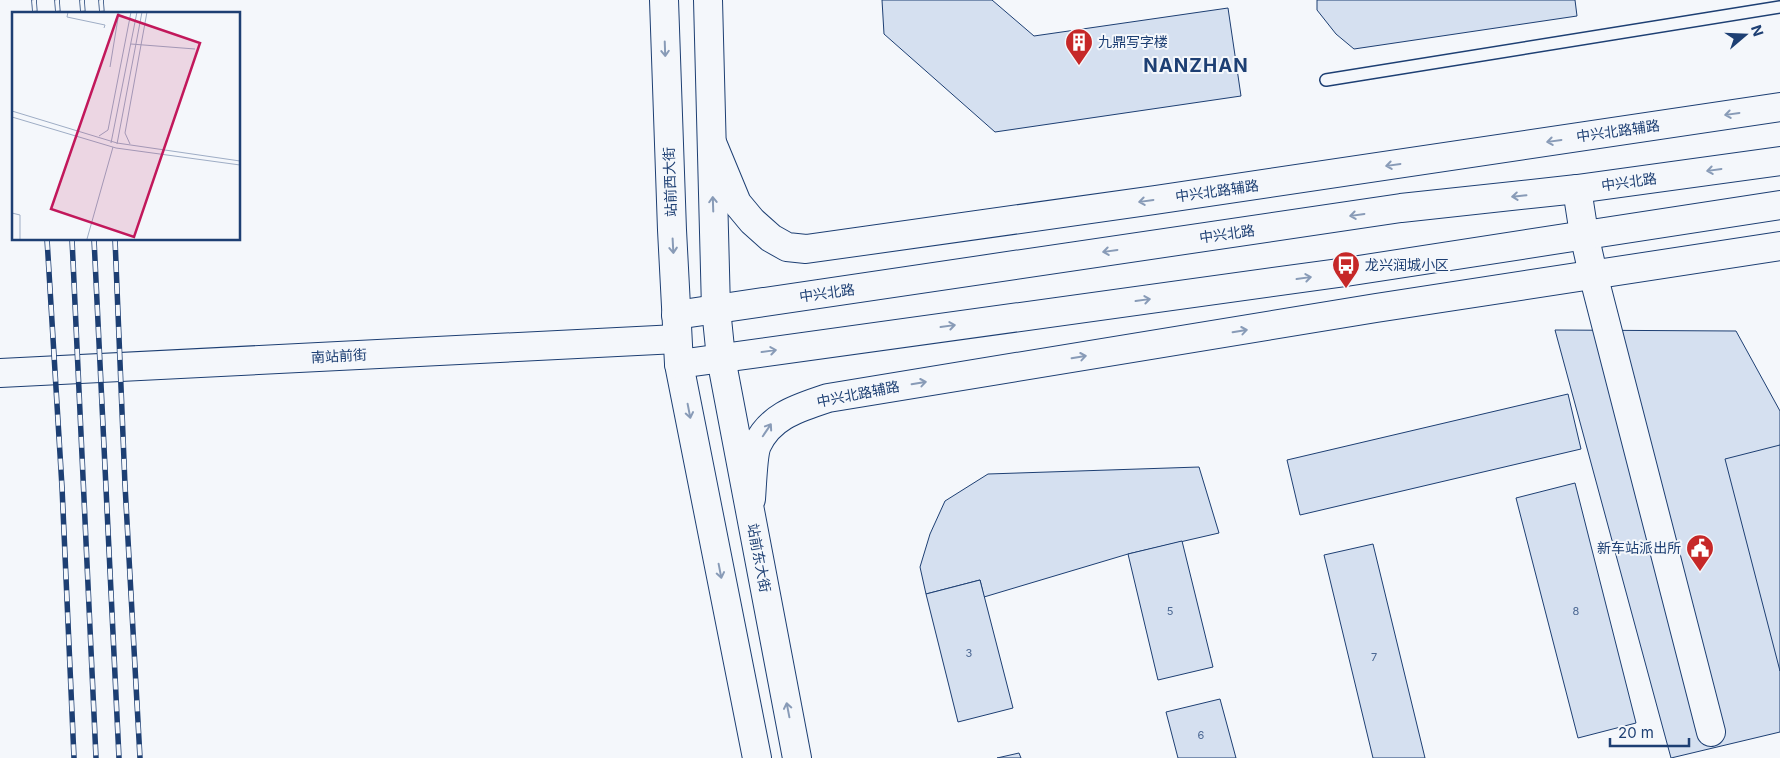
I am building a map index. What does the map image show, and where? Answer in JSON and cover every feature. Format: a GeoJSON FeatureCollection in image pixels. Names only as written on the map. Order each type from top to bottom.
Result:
{"type":"FeatureCollection","features":[{"type":"Feature","properties":{"kind":"main road","name":"站前西大街"},"geometry":{"type":"LineString","coordinates":[[664,0],[678,339]]}},
{"type":"Feature","properties":{"kind":"main road"},"geometry":{"type":"LineString","coordinates":[[708,0],[716,310],[721,358]]}},
{"type":"Feature","properties":{"kind":"main road","name":"中兴北路辅路"},"geometry":{"type":"LineString","coordinates":[[711,141],[737,203],[752,221],[771,238],[787,246],[806,249],[1155,200],[1780,107]]}},
{"type":"Feature","properties":{"kind":"main road","name":"中兴北路"},"geometry":{"type":"LineString","coordinates":[[678,339],[716,310],[1401,208],[1576,189],[1780,161]]}},
{"type":"Feature","properties":{"kind":"main road"},"geometry":{"type":"LineString","coordinates":[[1576,189],[1593,274],[1711,732]]}},
{"type":"Feature","properties":{"kind":"main road"},"geometry":{"type":"LineString","coordinates":[[678,339],[721,358],[1346,272],[1780,205]]}},
{"type":"Feature","properties":{"kind":"main road","name":"中兴北路辅路"},"geometry":{"type":"LineString","coordinates":[[750,510],[756,446],[773,421],[796,409],[828,398],[1593,274],[1780,246]]}},
{"type":"Feature","properties":{"kind":"main road"},"geometry":{"type":"LineString","coordinates":[[678,339],[757,758]]}},
{"type":"Feature","properties":{"kind":"main road","name":"南站前街"},"geometry":{"type":"LineString","coordinates":[[0,373],[678,339]]}},
{"type":"Feature","properties":{"kind":"main road","name":"站前东大街"},"geometry":{"type":"LineString","coordinates":[[721,358],[796,758]]}},
{"type":"Feature","properties":{"kind":"lane"},"geometry":{"type":"LineString","coordinates":[[1326,80],[1780,7]]}},
{"type":"Feature","properties":{"kind":"building","name":"九鼎写字楼"},"geometry":{"type":"Polygon","coordinates":[[[882,0],[992,0],[1034,36],[1228,8],[1241,96],[995,132],[884,34],[882,0]]]}},
{"type":"Feature","properties":{"kind":"building"},"geometry":{"type":"Polygon","coordinates":[[[1317,0],[1575,0],[1577,16],[1354,49],[1336,34],[1317,10],[1317,0]]]}},
{"type":"Feature","properties":{"kind":"building","name":"新车站派出所"},"geometry":{"type":"Polygon","coordinates":[[[1555,330],[1736,331],[1780,411],[1780,732],[1671,758],[1555,330]]]}},
{"type":"Feature","properties":{"kind":"building"},"geometry":{"type":"Polygon","coordinates":[[[1568,394],[1581,449],[1300,515],[1287,460],[1568,394]]]}},
{"type":"Feature","properties":{"kind":"building"},"geometry":{"type":"Polygon","coordinates":[[[1780,445],[1780,671],[1725,459],[1780,445]]]}},
{"type":"Feature","properties":{"kind":"building"},"geometry":{"type":"Polygon","coordinates":[[[1199,467],[1219,533],[1128,554],[984,597],[980,580],[926,594],[920,567],[930,534],[945,501],[988,474],[1199,467]]]}},
{"type":"Feature","properties":{"kind":"building"},"geometry":{"type":"Polygon","coordinates":[[[1575,483],[1636,723],[1578,738],[1516,498],[1575,483]]]}},
{"type":"Feature","properties":{"kind":"building"},"geometry":{"type":"Polygon","coordinates":[[[1182,541],[1213,667],[1158,680],[1128,554],[1182,541]]]}},
{"type":"Feature","properties":{"kind":"building"},"geometry":{"type":"Polygon","coordinates":[[[1373,544],[1425,758],[1373,758],[1324,555],[1373,544]]]}},
{"type":"Feature","properties":{"kind":"building"},"geometry":{"type":"Polygon","coordinates":[[[980,580],[1013,708],[958,722],[926,594],[980,580]]]}},
{"type":"Feature","properties":{"kind":"building"},"geometry":{"type":"Polygon","coordinates":[[[1220,699],[1236,758],[1178,758],[1166,712],[1220,699]]]}},
{"type":"Feature","properties":{"kind":"building"},"geometry":{"type":"Polygon","coordinates":[[[1019,753],[1021,758],[997,758],[1019,753]]]}},
{"type":"Feature","properties":{"kind":"railway"},"geometry":{"type":"LineString","coordinates":[[34,0],[35,12]]}},
{"type":"Feature","properties":{"kind":"railway"},"geometry":{"type":"LineString","coordinates":[[57,0],[58,12]]}},
{"type":"Feature","properties":{"kind":"railway"},"geometry":{"type":"LineString","coordinates":[[82,0],[83,12]]}},
{"type":"Feature","properties":{"kind":"railway"},"geometry":{"type":"LineString","coordinates":[[101,0],[102,12]]}},
{"type":"Feature","properties":{"kind":"railway"},"geometry":{"type":"LineString","coordinates":[[47,240],[62,487],[74,758]]}},
{"type":"Feature","properties":{"kind":"railway"},"geometry":{"type":"LineString","coordinates":[[72,240],[96,758]]}},
{"type":"Feature","properties":{"kind":"railway"},"geometry":{"type":"LineString","coordinates":[[94,240],[119,758]]}},
{"type":"Feature","properties":{"kind":"railway"},"geometry":{"type":"LineString","coordinates":[[115,240],[125,485],[140,758]]}},
{"type":"Feature","properties":{"kind":"place","name":"九鼎写字楼"},"geometry":{"type":"Point","coordinates":[1079,66]}},
{"type":"Feature","properties":{"kind":"place","name":"龙兴润城小区"},"geometry":{"type":"Point","coordinates":[1346,289]}},
{"type":"Feature","properties":{"kind":"place","name":"新车站派出所"},"geometry":{"type":"Point","coordinates":[1700,572]}},
{"type":"Feature","properties":{"kind":"district","name":"NANZHAN"},"geometry":{"type":"Point","coordinates":[1196,65]}}]}
